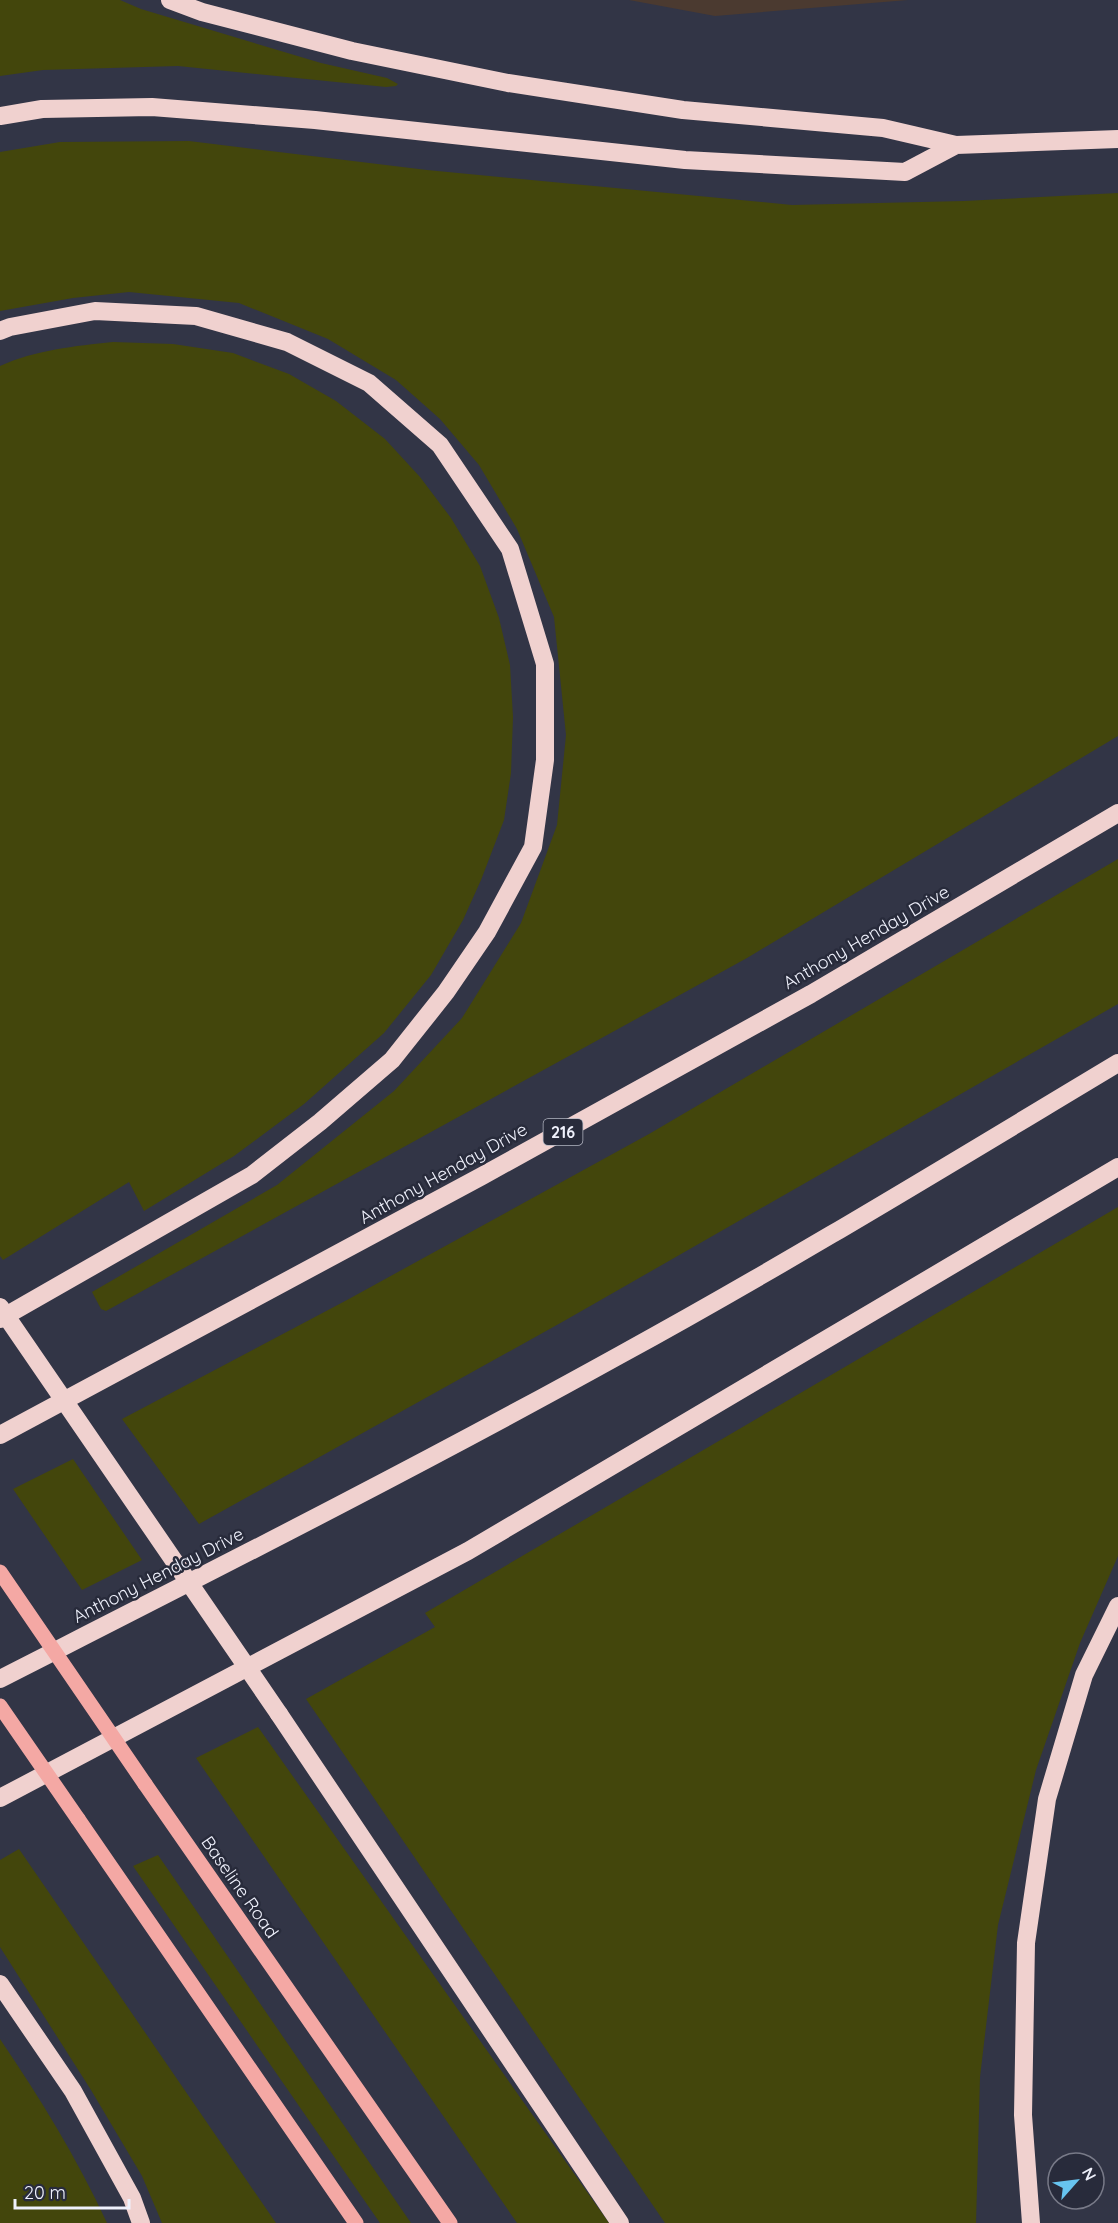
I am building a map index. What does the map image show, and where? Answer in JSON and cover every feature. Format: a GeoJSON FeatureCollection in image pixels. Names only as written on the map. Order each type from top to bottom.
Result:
{"type":"FeatureCollection","features":[{"type":"Feature","properties":{"kind":"highway"},"geometry":{"type":"LineString","coordinates":[[170,0],[202,12],[352,51],[508,83],[683,110],[884,128],[956,145],[1118,139]]}},
{"type":"Feature","properties":{"kind":"highway"},"geometry":{"type":"LineString","coordinates":[[0,116],[42,109],[152,107],[315,120],[685,160],[905,172],[956,145]]}},
{"type":"Feature","properties":{"kind":"highway"},"geometry":{"type":"LineString","coordinates":[[0,331],[10,327],[95,311],[196,316],[287,342],[369,383],[440,445],[510,549],[545,664],[545,760],[533,847],[487,932],[446,992],[392,1060],[320,1122],[252,1175],[0,1318]]}},
{"type":"Feature","properties":{"kind":"highway","name":"Anthony Henday Drive"},"geometry":{"type":"LineString","coordinates":[[0,1436],[482,1176],[811,994],[1118,813]]}},
{"type":"Feature","properties":{"kind":"highway","name":"Anthony Henday Drive"},"geometry":{"type":"LineString","coordinates":[[0,1679],[310,1521],[622,1354],[898,1195],[1118,1063]]}},
{"type":"Feature","properties":{"kind":"highway"},"geometry":{"type":"LineString","coordinates":[[0,1798],[468,1551],[1118,1167]]}},
{"type":"Feature","properties":{"kind":"highway"},"geometry":{"type":"LineString","coordinates":[[0,1307],[279,1714],[620,2223]]}},
{"type":"Feature","properties":{"kind":"highway"},"geometry":{"type":"LineString","coordinates":[[1031,2223],[1023,2115],[1028,1932],[1047,1799],[1084,1675],[1118,1606]]}},
{"type":"Feature","properties":{"kind":"highway"},"geometry":{"type":"LineString","coordinates":[[0,1984],[73,2091],[132,2198],[141,2223]]}},
{"type":"Feature","properties":{"kind":"main road","name":"Baseline Road"},"geometry":{"type":"LineString","coordinates":[[0,1572],[450,2223]]}},
{"type":"Feature","properties":{"kind":"main road"},"geometry":{"type":"LineString","coordinates":[[0,1706],[356,2223]]}},
{"type":"Feature","properties":{"kind":"shaded area"},"geometry":{"type":"Polygon","coordinates":[[[0,0],[120,0],[141,9],[321,63],[387,78],[398,84],[386,87],[178,66],[43,70],[0,76],[0,0]]]}},
{"type":"Feature","properties":{"kind":"shaded area"},"geometry":{"type":"Polygon","coordinates":[[[629,0],[908,0],[715,16],[629,0]]]}},
{"type":"Feature","properties":{"kind":"shaded area"},"geometry":{"type":"Polygon","coordinates":[[[189,141],[427,170],[792,205],[964,201],[1118,193],[1118,736],[747,958],[106,1311],[101,1309],[92,1292],[277,1185],[394,1091],[462,1018],[521,923],[557,825],[566,735],[554,617],[517,529],[479,465],[440,419],[396,380],[328,339],[239,303],[129,292],[73,298],[0,311],[0,152],[60,142],[189,141]]]}},
{"type":"Feature","properties":{"kind":"shaded area"},"geometry":{"type":"Polygon","coordinates":[[[113,342],[173,344],[233,353],[289,374],[336,401],[385,439],[420,477],[451,518],[480,566],[499,618],[510,665],[513,717],[511,773],[504,820],[463,920],[431,975],[384,1033],[304,1104],[234,1156],[144,1211],[129,1182],[3,1260],[0,1256],[0,366],[41,352],[113,342]]]}},
{"type":"Feature","properties":{"kind":"shaded area"},"geometry":{"type":"Polygon","coordinates":[[[1118,859],[1118,1004],[564,1321],[199,1524],[122,1419],[347,1300],[649,1134],[1118,859]]]}},
{"type":"Feature","properties":{"kind":"shaded area"},"geometry":{"type":"Polygon","coordinates":[[[1118,1207],[1118,1556],[1080,1643],[1036,1770],[998,1925],[980,2077],[976,2223],[665,2223],[306,1699],[435,1627],[425,1613],[1118,1207]]]}},
{"type":"Feature","properties":{"kind":"shaded area"},"geometry":{"type":"Polygon","coordinates":[[[73,1459],[142,1560],[82,1590],[13,1489],[73,1459]]]}},
{"type":"Feature","properties":{"kind":"shaded area"},"geometry":{"type":"Polygon","coordinates":[[[258,1727],[609,2223],[517,2223],[196,1758],[258,1727]]]}},
{"type":"Feature","properties":{"kind":"shaded area"},"geometry":{"type":"Polygon","coordinates":[[[19,1849],[276,2223],[162,2223],[142,2176],[91,2090],[0,1947],[0,1860],[19,1849]]]}},
{"type":"Feature","properties":{"kind":"shaded area"},"geometry":{"type":"Polygon","coordinates":[[[158,1855],[411,2223],[380,2223],[133,1866],[158,1855]]]}},
{"type":"Feature","properties":{"kind":"shaded area"},"geometry":{"type":"Polygon","coordinates":[[[0,2039],[57,2129],[107,2223],[0,2223],[0,2039]]]}}]}
